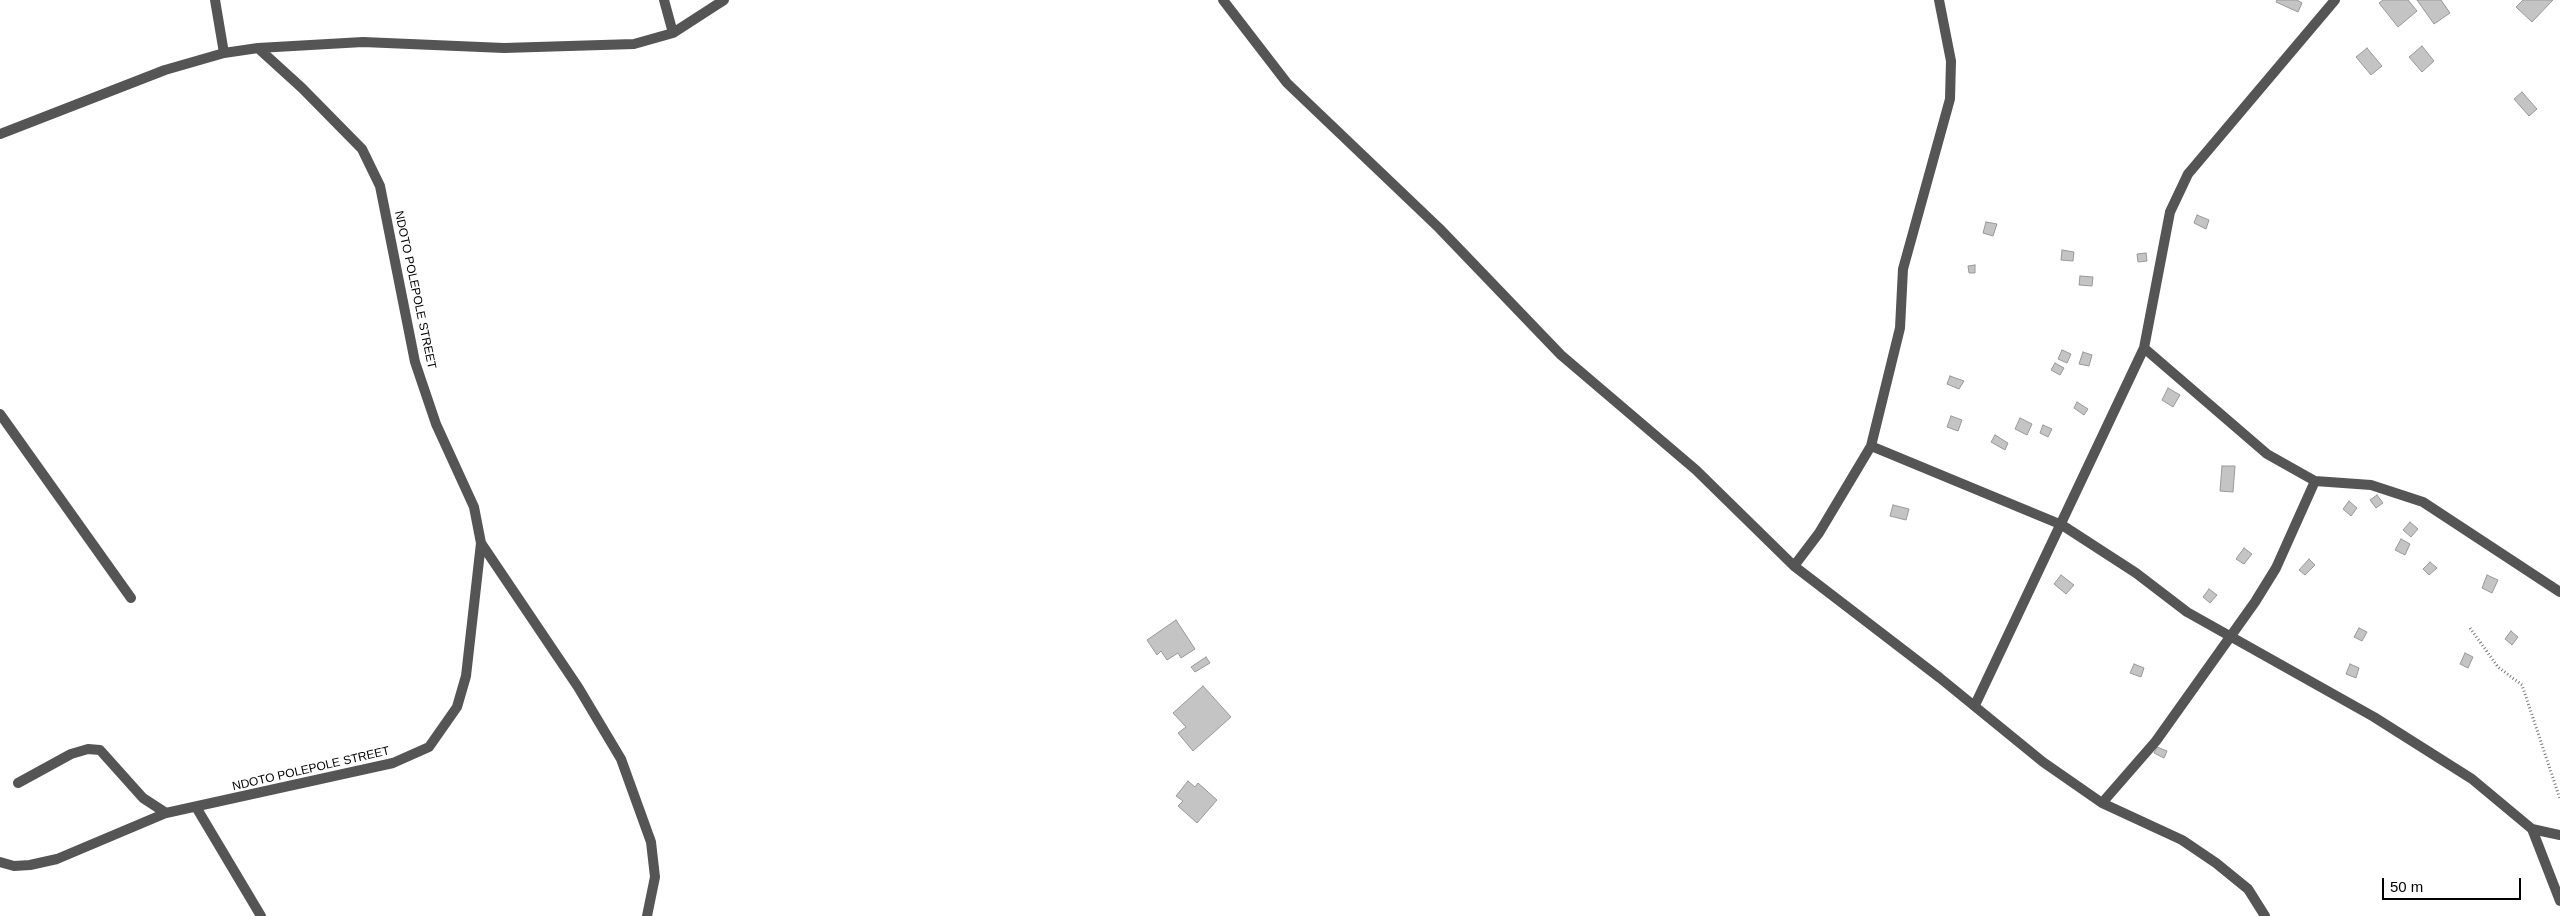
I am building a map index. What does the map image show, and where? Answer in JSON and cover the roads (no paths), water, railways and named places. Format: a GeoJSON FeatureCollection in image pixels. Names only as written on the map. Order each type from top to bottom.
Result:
{"type":"FeatureCollection","features":[{"type":"Feature","properties":{"kind":"street"},"geometry":{"type":"LineString","coordinates":[[215,0],[224,53]]}},
{"type":"Feature","properties":{"kind":"street"},"geometry":{"type":"LineString","coordinates":[[664,0],[673,33]]}},
{"type":"Feature","properties":{"kind":"street"},"geometry":{"type":"LineString","coordinates":[[0,134],[165,70],[224,53],[258,48],[363,42],[504,48],[634,44],[673,33],[724,0]]}},
{"type":"Feature","properties":{"kind":"street"},"geometry":{"type":"LineString","coordinates":[[1223,0],[1287,83],[1439,228],[1560,355],[1696,470],[1794,566],[2044,762],[2102,803],[2182,840],[2248,889],[2265,916]]}},
{"type":"Feature","properties":{"kind":"street"},"geometry":{"type":"LineString","coordinates":[[1794,566],[1819,533],[1871,446],[1900,328],[1903,269],[1950,99],[1950,62],[1939,0]]}},
{"type":"Feature","properties":{"kind":"street"},"geometry":{"type":"LineString","coordinates":[[1975,706],[1995,660],[2062,525],[2144,348],[2170,212],[2188,174],[2334,0]]}},
{"type":"Feature","properties":{"kind":"street","name":"NDOTO POLEPOLE STREET"},"geometry":{"type":"LineString","coordinates":[[0,862],[14,866],[30,865],[57,859],[166,814],[393,764],[429,748],[457,707],[466,676],[481,544],[474,507],[436,424],[415,362],[380,186],[362,149],[302,88],[258,48]]}},
{"type":"Feature","properties":{"kind":"street"},"geometry":{"type":"LineString","coordinates":[[2144,348],[2268,454],[2315,480],[2371,485],[2423,502],[2560,592]]}},
{"type":"Feature","properties":{"kind":"street"},"geometry":{"type":"LineString","coordinates":[[0,414],[131,598]]}},
{"type":"Feature","properties":{"kind":"street"},"geometry":{"type":"LineString","coordinates":[[1871,446],[2062,525],[2136,573],[2187,612],[2382,722],[2472,779],[2532,829],[2560,835]]}},
{"type":"Feature","properties":{"kind":"street"},"geometry":{"type":"LineString","coordinates":[[2102,803],[2156,741],[2231,638],[2276,568],[2315,480]]}},
{"type":"Feature","properties":{"kind":"street"},"geometry":{"type":"LineString","coordinates":[[481,544],[578,687],[621,759],[651,842],[655,877],[646,916]]}},
{"type":"Feature","properties":{"kind":"street"},"geometry":{"type":"LineString","coordinates":[[18,783],[71,754],[88,749],[100,750],[143,798],[166,814]]}},
{"type":"Feature","properties":{"kind":"street"},"geometry":{"type":"LineString","coordinates":[[196,807],[262,916]]}},
{"type":"Feature","properties":{"kind":"street"},"geometry":{"type":"LineString","coordinates":[[2532,829],[2560,901]]}}]}
